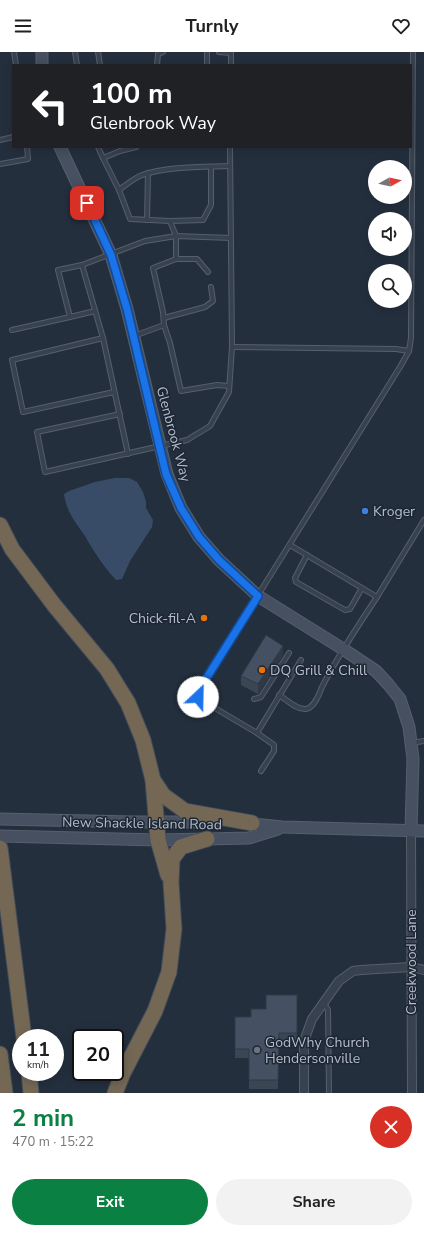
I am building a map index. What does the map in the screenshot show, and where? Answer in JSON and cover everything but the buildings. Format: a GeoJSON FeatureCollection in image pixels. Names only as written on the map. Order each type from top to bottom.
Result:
{"type":"FeatureCollection","features":[{"type":"Feature","properties":{"kind":"highway"},"geometry":{"type":"LineString","coordinates":[[0,525],[12,549],[54,605],[107,669],[128,703],[143,740],[153,780],[158,840],[171,883]]}},
{"type":"Feature","properties":{"kind":"highway"},"geometry":{"type":"LineString","coordinates":[[153,780],[163,795],[185,811],[252,824]]}},
{"type":"Feature","properties":{"kind":"highway"},"geometry":{"type":"LineString","coordinates":[[115,1093],[123,1073],[155,1011],[170,972],[174,929],[171,883],[172,859],[181,847],[207,839]]}},
{"type":"Feature","properties":{"kind":"highway"},"geometry":{"type":"LineString","coordinates":[[0,848],[23,1029]]}},
{"type":"Feature","properties":{"kind":"highway"},"geometry":{"type":"LineString","coordinates":[[0,1054],[5,1093]]}},
{"type":"Feature","properties":{"kind":"highway"},"geometry":{"type":"LineString","coordinates":[[30,1081],[31,1093]]}},
{"type":"Feature","properties":{"kind":"street"},"geometry":{"type":"LineString","coordinates":[[42,52],[42,64]]}},
{"type":"Feature","properties":{"kind":"street","name":"Glenbrook Way"},"geometry":{"type":"LineString","coordinates":[[60,148],[111,255],[134,336],[166,474],[181,508],[199,537],[219,560],[258,596],[376,671],[400,699],[409,727],[413,759],[411,831]]}},
{"type":"Feature","properties":{"kind":"street","name":"New Shackle Island Road"},"geometry":{"type":"LineString","coordinates":[[0,819],[252,824],[282,827],[424,831]]}},
{"type":"Feature","properties":{"kind":"street","name":"New Shackle Island Road"},"geometry":{"type":"LineString","coordinates":[[0,836],[158,840],[249,838],[282,827]]}},
{"type":"Feature","properties":{"kind":"street","name":"Creekwood Lane"},"geometry":{"type":"LineString","coordinates":[[411,831],[412,1093]]}},
{"type":"Feature","properties":{"kind":"street"},"geometry":{"type":"LineString","coordinates":[[304,1093],[304,1041],[312,1019],[339,981],[353,971],[411,967],[424,970]]}},
{"type":"Feature","properties":{"kind":"lane"},"geometry":{"type":"LineString","coordinates":[[14,52],[16,64]]}},
{"type":"Feature","properties":{"kind":"lane"},"geometry":{"type":"LineString","coordinates":[[75,52],[77,64]]}},
{"type":"Feature","properties":{"kind":"lane"},"geometry":{"type":"LineString","coordinates":[[98,52],[100,64]]}},
{"type":"Feature","properties":{"kind":"lane"},"geometry":{"type":"LineString","coordinates":[[157,64],[158,54],[163,52]]}},
{"type":"Feature","properties":{"kind":"lane"},"geometry":{"type":"LineString","coordinates":[[207,52],[207,64]]}},
{"type":"Feature","properties":{"kind":"lane"},"geometry":{"type":"LineString","coordinates":[[219,52],[231,53],[231,64]]}},
{"type":"Feature","properties":{"kind":"lane"},"geometry":{"type":"LineString","coordinates":[[261,771],[274,751],[274,745],[257,733],[203,701],[198,697],[199,690],[409,351],[411,338],[413,52]]}},
{"type":"Feature","properties":{"kind":"lane"},"geometry":{"type":"LineString","coordinates":[[0,140],[12,137]]}},
{"type":"Feature","properties":{"kind":"lane"},"geometry":{"type":"LineString","coordinates":[[0,164],[28,159],[26,148]]}},
{"type":"Feature","properties":{"kind":"lane"},"geometry":{"type":"LineString","coordinates":[[98,148],[119,190],[130,219],[170,221],[203,220],[212,205],[211,167]]}},
{"type":"Feature","properties":{"kind":"lane"},"geometry":{"type":"LineString","coordinates":[[120,414],[37,432],[45,472],[187,440],[210,426],[229,392],[232,348],[230,148]]}},
{"type":"Feature","properties":{"kind":"lane"},"geometry":{"type":"LineString","coordinates":[[103,158],[119,149]]}},
{"type":"Feature","properties":{"kind":"lane"},"geometry":{"type":"LineString","coordinates":[[119,190],[142,175],[148,173],[168,169],[230,166]]}},
{"type":"Feature","properties":{"kind":"lane"},"geometry":{"type":"LineString","coordinates":[[147,220],[148,173]]}},
{"type":"Feature","properties":{"kind":"lane"},"geometry":{"type":"LineString","coordinates":[[170,221],[176,236],[176,259]]}},
{"type":"Feature","properties":{"kind":"lane"},"geometry":{"type":"LineString","coordinates":[[70,317],[58,270],[82,265],[145,241],[176,236],[231,238]]}},
{"type":"Feature","properties":{"kind":"lane"},"geometry":{"type":"LineString","coordinates":[[208,272],[197,259],[176,259],[153,268],[164,318],[164,325],[170,343],[181,391],[217,385],[229,386]]}},
{"type":"Feature","properties":{"kind":"lane"},"geometry":{"type":"LineString","coordinates":[[82,265],[102,338],[128,454]]}},
{"type":"Feature","properties":{"kind":"lane"},"geometry":{"type":"LineString","coordinates":[[164,318],[205,307],[212,301],[211,287]]}},
{"type":"Feature","properties":{"kind":"lane"},"geometry":{"type":"LineString","coordinates":[[12,330],[95,311]]}},
{"type":"Feature","properties":{"kind":"lane"},"geometry":{"type":"LineString","coordinates":[[134,336],[164,325]]}},
{"type":"Feature","properties":{"kind":"lane"},"geometry":{"type":"LineString","coordinates":[[102,338],[12,360],[24,412],[114,392]]}},
{"type":"Feature","properties":{"kind":"lane"},"geometry":{"type":"LineString","coordinates":[[232,348],[396,349],[409,351]]}},
{"type":"Feature","properties":{"kind":"lane"},"geometry":{"type":"LineString","coordinates":[[279,695],[299,709],[310,707],[343,649],[424,520]]}},
{"type":"Feature","properties":{"kind":"lane"},"geometry":{"type":"LineString","coordinates":[[290,545],[377,597]]}},
{"type":"Feature","properties":{"kind":"lane"},"geometry":{"type":"LineString","coordinates":[[307,555],[295,578],[296,582],[345,610],[350,609],[362,588]]}},
{"type":"Feature","properties":{"kind":"lane"},"geometry":{"type":"LineString","coordinates":[[254,699],[261,697],[289,653]]}},
{"type":"Feature","properties":{"kind":"lane"},"geometry":{"type":"LineString","coordinates":[[257,733],[301,660]]}},
{"type":"Feature","properties":{"kind":"lane"},"geometry":{"type":"LineString","coordinates":[[411,743],[424,741]]}},
{"type":"Feature","properties":{"kind":"lane"},"geometry":{"type":"LineString","coordinates":[[323,1003],[328,1010],[329,1093]]}},
{"type":"Feature","properties":{"kind":"water"},"geometry":{"type":"Polygon","coordinates":[[[115,478],[129,478],[137,482],[143,492],[146,508],[153,520],[152,527],[130,561],[122,579],[116,580],[99,559],[72,516],[67,506],[64,494],[95,482],[115,478]]]}},
{"type":"Feature","properties":{"kind":"place","name":"Kroger"},"geometry":{"type":"Point","coordinates":[365,511]}},
{"type":"Feature","properties":{"kind":"place","name":"Chick-fil-A"},"geometry":{"type":"Point","coordinates":[204,618]}},
{"type":"Feature","properties":{"kind":"place","name":"DQ Grill & Chill"},"geometry":{"type":"Point","coordinates":[262,670]}},
{"type":"Feature","properties":{"kind":"place","name":"GodWhy Church Hendersonville"},"geometry":{"type":"Point","coordinates":[257,1050]}},
{"type":"Feature","properties":{"kind":"route"},"geometry":{"type":"LineString","coordinates":[[87,203],[111,255],[127,309],[166,474],[181,508],[199,537],[219,560],[258,596],[199,690],[198,697]]}}]}
